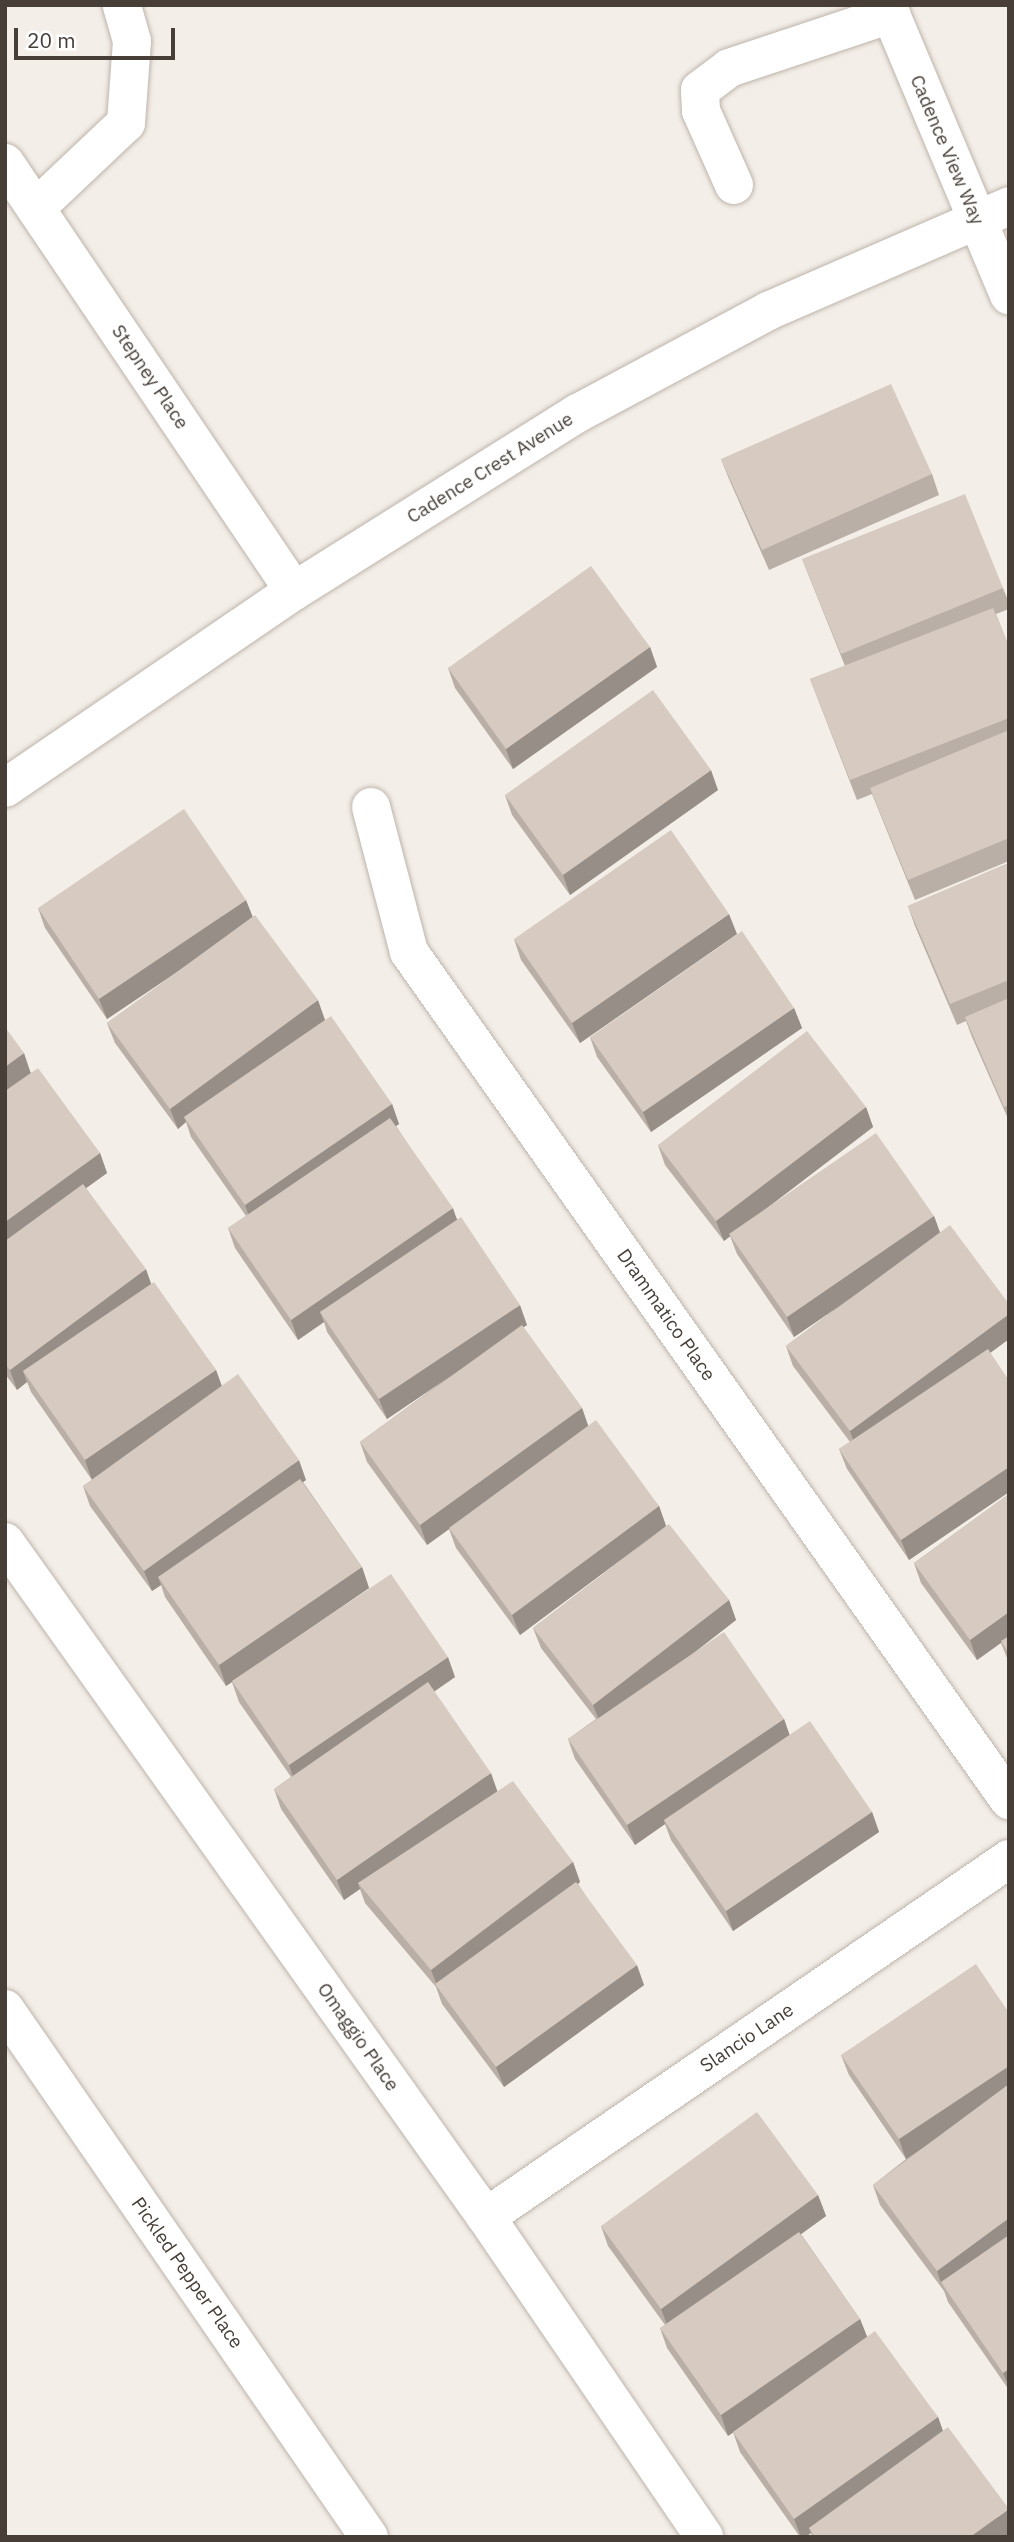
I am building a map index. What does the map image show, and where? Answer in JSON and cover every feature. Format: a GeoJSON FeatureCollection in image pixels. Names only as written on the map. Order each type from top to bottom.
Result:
{"type":"FeatureCollection","features":[{"type":"Feature","properties":{"kind":"street"},"geometry":{"type":"LineString","coordinates":[[36,208],[126,123],[132,41],[121,5]]}},
{"type":"Feature","properties":{"kind":"street"},"geometry":{"type":"LineString","coordinates":[[734,186],[701,111],[701,90],[729,68],[889,10]]}},
{"type":"Feature","properties":{"kind":"street","name":"Cadence View Way"},"geometry":{"type":"LineString","coordinates":[[889,10],[992,213],[1009,295]]}},
{"type":"Feature","properties":{"kind":"street","name":"Stepney Place"},"geometry":{"type":"LineString","coordinates":[[5,163],[294,591]]}},
{"type":"Feature","properties":{"kind":"street","name":"Cadence Crest Avenue"},"geometry":{"type":"LineString","coordinates":[[5,788],[294,591],[668,363],[768,311],[992,213]]}},
{"type":"Feature","properties":{"kind":"street","name":"Drammatico Place"},"geometry":{"type":"LineString","coordinates":[[371,807],[409,952],[1009,1800]]}},
{"type":"Feature","properties":{"kind":"street","name":"Omaggio Place"},"geometry":{"type":"LineString","coordinates":[[5,1542],[486,2217],[704,2537]]}},
{"type":"Feature","properties":{"kind":"street","name":"Slancio Lane"},"geometry":{"type":"LineString","coordinates":[[486,2217],[1009,1859]]}},
{"type":"Feature","properties":{"kind":"street","name":"Pickled Pepper Place"},"geometry":{"type":"LineString","coordinates":[[5,2009],[369,2537]]}},
{"type":"Feature","properties":{"kind":"building"},"geometry":{"type":"Polygon","coordinates":[[[891,384],[932,474],[762,550],[721,459],[891,384]]]}},
{"type":"Feature","properties":{"kind":"building"},"geometry":{"type":"Polygon","coordinates":[[[965,494],[1003,588],[841,654],[802,559],[965,494]]]}},
{"type":"Feature","properties":{"kind":"building"},"geometry":{"type":"Polygon","coordinates":[[[591,566],[650,647],[506,749],[448,668],[591,566]]]}},
{"type":"Feature","properties":{"kind":"building"},"geometry":{"type":"Polygon","coordinates":[[[993,608],[1009,647],[1009,718],[850,780],[810,679],[993,608]]]}},
{"type":"Feature","properties":{"kind":"building"},"geometry":{"type":"Polygon","coordinates":[[[653,690],[711,770],[563,875],[505,795],[653,690]]]}},
{"type":"Feature","properties":{"kind":"building"},"geometry":{"type":"Polygon","coordinates":[[[1009,730],[1009,838],[908,880],[870,788],[1009,730]]]}},
{"type":"Feature","properties":{"kind":"building"},"geometry":{"type":"Polygon","coordinates":[[[184,809],[246,900],[99,999],[38,908],[184,809]]]}},
{"type":"Feature","properties":{"kind":"building"},"geometry":{"type":"Polygon","coordinates":[[[671,830],[729,914],[572,1023],[514,939],[671,830]]]}},
{"type":"Feature","properties":{"kind":"building"},"geometry":{"type":"Polygon","coordinates":[[[1009,863],[1009,980],[950,1004],[908,906],[1009,863]]]}},
{"type":"Feature","properties":{"kind":"building"},"geometry":{"type":"Polygon","coordinates":[[[255,915],[318,1000],[170,1109],[107,1023],[255,915]]]}},
{"type":"Feature","properties":{"kind":"building"},"geometry":{"type":"Polygon","coordinates":[[[742,931],[794,1008],[643,1112],[590,1037],[742,931]]]}},
{"type":"Feature","properties":{"kind":"building"},"geometry":{"type":"Polygon","coordinates":[[[1009,998],[1009,1105],[1004,1107],[965,1017],[1009,998]]]}},
{"type":"Feature","properties":{"kind":"building"},"geometry":{"type":"Polygon","coordinates":[[[331,1016],[392,1104],[245,1205],[184,1117],[331,1016]]]}},
{"type":"Feature","properties":{"kind":"building"},"geometry":{"type":"Polygon","coordinates":[[[5,1027],[24,1053],[5,1067],[5,1027]]]}},
{"type":"Feature","properties":{"kind":"building"},"geometry":{"type":"Polygon","coordinates":[[[807,1031],[866,1107],[716,1221],[658,1145],[807,1031]]]}},
{"type":"Feature","properties":{"kind":"building"},"geometry":{"type":"Polygon","coordinates":[[[38,1068],[100,1153],[5,1222],[5,1091],[38,1068]]]}},
{"type":"Feature","properties":{"kind":"building"},"geometry":{"type":"Polygon","coordinates":[[[390,1118],[453,1208],[291,1320],[228,1228],[390,1118]]]}},
{"type":"Feature","properties":{"kind":"building"},"geometry":{"type":"Polygon","coordinates":[[[876,1133],[934,1216],[787,1317],[729,1234],[876,1133]]]}},
{"type":"Feature","properties":{"kind":"building"},"geometry":{"type":"Polygon","coordinates":[[[83,1184],[146,1269],[10,1370],[5,1364],[5,1241],[83,1184]]]}},
{"type":"Feature","properties":{"kind":"building"},"geometry":{"type":"Polygon","coordinates":[[[461,1217],[520,1305],[379,1399],[320,1312],[461,1217]]]}},
{"type":"Feature","properties":{"kind":"building"},"geometry":{"type":"Polygon","coordinates":[[[950,1225],[1009,1304],[1009,1314],[850,1431],[786,1346],[950,1225]]]}},
{"type":"Feature","properties":{"kind":"building"},"geometry":{"type":"Polygon","coordinates":[[[154,1282],[216,1370],[85,1460],[23,1371],[154,1282]]]}},
{"type":"Feature","properties":{"kind":"building"},"geometry":{"type":"Polygon","coordinates":[[[522,1325],[582,1408],[420,1525],[360,1442],[522,1325]]]}},
{"type":"Feature","properties":{"kind":"building"},"geometry":{"type":"Polygon","coordinates":[[[988,1349],[1009,1381],[1009,1467],[901,1540],[839,1449],[988,1349]]]}},
{"type":"Feature","properties":{"kind":"building"},"geometry":{"type":"Polygon","coordinates":[[[238,1374],[299,1460],[144,1571],[83,1486],[238,1374]]]}},
{"type":"Feature","properties":{"kind":"building"},"geometry":{"type":"Polygon","coordinates":[[[596,1420],[659,1506],[512,1615],[449,1528],[596,1420]]]}},
{"type":"Feature","properties":{"kind":"building"},"geometry":{"type":"Polygon","coordinates":[[[300,1479],[362,1567],[219,1665],[158,1577],[300,1479]]]}},
{"type":"Feature","properties":{"kind":"building"},"geometry":{"type":"Polygon","coordinates":[[[1009,1494],[1009,1612],[970,1640],[914,1563],[1009,1494]]]}},
{"type":"Feature","properties":{"kind":"building"},"geometry":{"type":"Polygon","coordinates":[[[669,1524],[729,1600],[593,1705],[533,1628],[669,1524]]]}},
{"type":"Feature","properties":{"kind":"building"},"geometry":{"type":"Polygon","coordinates":[[[391,1574],[448,1657],[289,1765],[232,1681],[391,1574]]]}},
{"type":"Feature","properties":{"kind":"building"},"geometry":{"type":"Polygon","coordinates":[[[724,1632],[784,1719],[627,1825],[568,1739],[724,1632]]]}},
{"type":"Feature","properties":{"kind":"building"},"geometry":{"type":"Polygon","coordinates":[[[1009,1636],[1009,1654],[1001,1641],[1009,1636]]]}},
{"type":"Feature","properties":{"kind":"building"},"geometry":{"type":"Polygon","coordinates":[[[428,1682],[491,1773],[337,1880],[274,1789],[428,1682]]]}},
{"type":"Feature","properties":{"kind":"building"},"geometry":{"type":"Polygon","coordinates":[[[810,1721],[872,1812],[726,1911],[664,1820],[810,1721]]]}},
{"type":"Feature","properties":{"kind":"building"},"geometry":{"type":"Polygon","coordinates":[[[513,1781],[573,1862],[431,1970],[358,1883],[513,1781]]]}},
{"type":"Feature","properties":{"kind":"building"},"geometry":{"type":"Polygon","coordinates":[[[576,1882],[637,1965],[496,2067],[435,1984],[576,1882]]]}},
{"type":"Feature","properties":{"kind":"building"},"geometry":{"type":"Polygon","coordinates":[[[976,1964],[1009,2013],[1009,2066],[899,2139],[841,2055],[976,1964]]]}},
{"type":"Feature","properties":{"kind":"building"},"geometry":{"type":"Polygon","coordinates":[[[1009,2084],[1009,2218],[937,2271],[873,2185],[1009,2084]]]}},
{"type":"Feature","properties":{"kind":"building"},"geometry":{"type":"Polygon","coordinates":[[[757,2112],[818,2195],[661,2309],[601,2226],[757,2112]]]}},
{"type":"Feature","properties":{"kind":"building"},"geometry":{"type":"Polygon","coordinates":[[[799,2232],[860,2319],[721,2415],[660,2328],[799,2232]]]}},
{"type":"Feature","properties":{"kind":"building"},"geometry":{"type":"Polygon","coordinates":[[[1009,2235],[1009,2369],[1003,2373],[941,2282],[1009,2235]]]}},
{"type":"Feature","properties":{"kind":"building"},"geometry":{"type":"Polygon","coordinates":[[[875,2331],[938,2417],[794,2519],[733,2432],[875,2331]]]}},
{"type":"Feature","properties":{"kind":"building"},"geometry":{"type":"Polygon","coordinates":[[[948,2427],[1009,2509],[970,2537],[815,2537],[809,2528],[948,2427]]]}}]}
